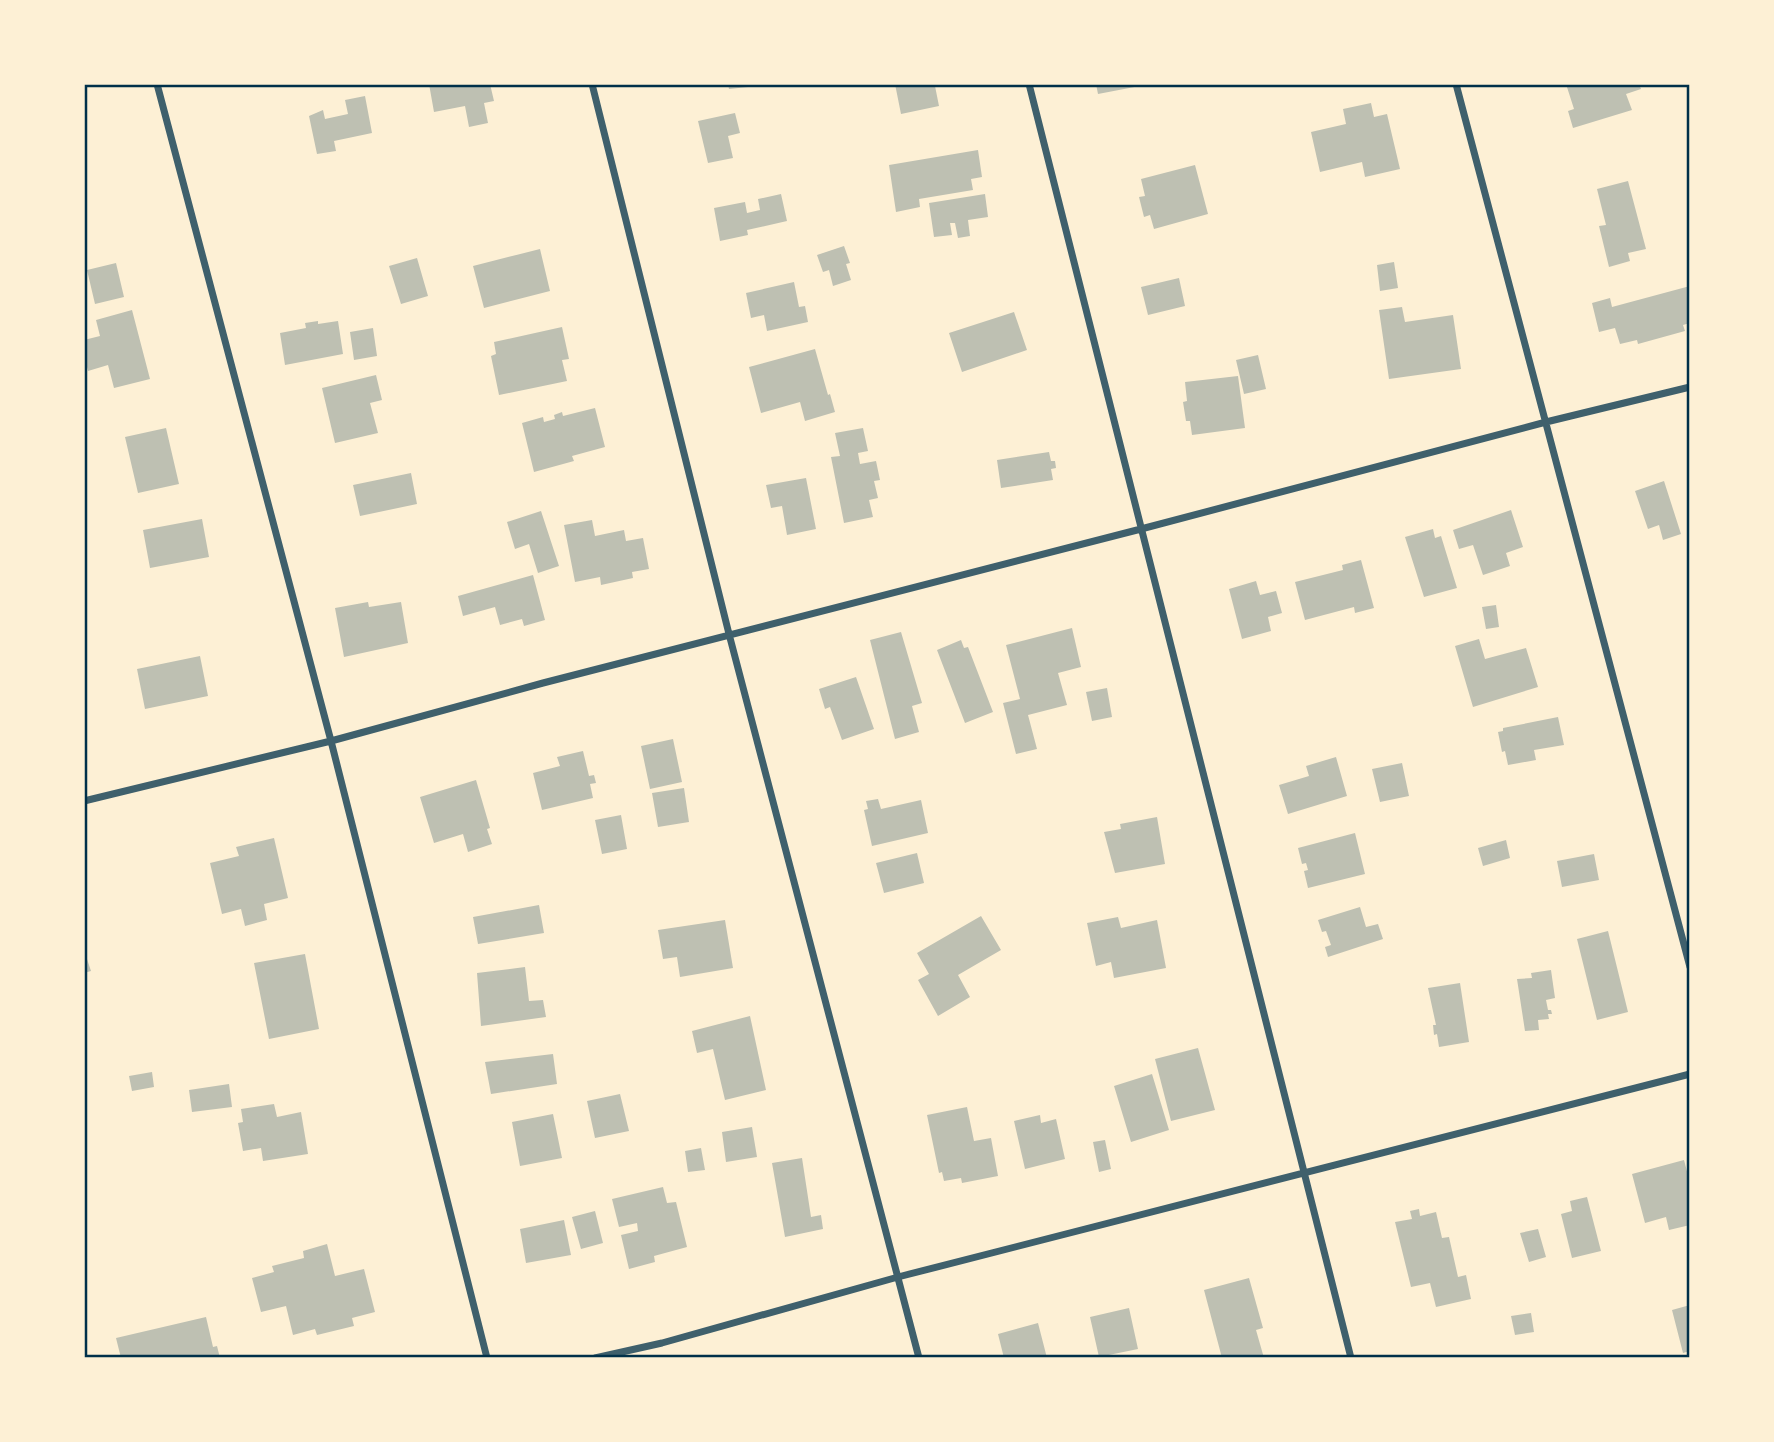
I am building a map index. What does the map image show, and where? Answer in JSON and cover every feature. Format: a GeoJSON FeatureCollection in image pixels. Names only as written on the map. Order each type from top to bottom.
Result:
{"type":"FeatureCollection","features":[{"type":"Feature","properties":{"kind":"street"},"geometry":{"type":"LineString","coordinates":[[157,84],[331,741],[487,1358]]}},
{"type":"Feature","properties":{"kind":"street"},"geometry":{"type":"LineString","coordinates":[[592,84],[729,634],[919,1358]]}},
{"type":"Feature","properties":{"kind":"street"},"geometry":{"type":"LineString","coordinates":[[1029,84],[1351,1358]]}},
{"type":"Feature","properties":{"kind":"street"},"geometry":{"type":"LineString","coordinates":[[1456,84],[1690,967]]}},
{"type":"Feature","properties":{"kind":"street"},"geometry":{"type":"LineString","coordinates":[[84,801],[331,741],[729,634],[1690,387]]}},
{"type":"Feature","properties":{"kind":"street"},"geometry":{"type":"LineString","coordinates":[[595,1358],[662,1343],[898,1277],[1690,1074]]}},
{"type":"Feature","properties":{"kind":"building"},"geometry":{"type":"Polygon","coordinates":[[[429,84],[490,84],[494,101],[484,103],[488,123],[469,127],[465,106],[434,112],[429,84]]]}},
{"type":"Feature","properties":{"kind":"building"},"geometry":{"type":"Polygon","coordinates":[[[728,84],[748,84],[748,87],[729,89],[728,84]]]}},
{"type":"Feature","properties":{"kind":"building"},"geometry":{"type":"Polygon","coordinates":[[[895,84],[940,84],[935,86],[939,106],[901,114],[895,84]]]}},
{"type":"Feature","properties":{"kind":"building"},"geometry":{"type":"Polygon","coordinates":[[[1096,84],[1145,84],[1145,85],[1098,94],[1096,84]]]}},
{"type":"Feature","properties":{"kind":"building"},"geometry":{"type":"Polygon","coordinates":[[[1566,84],[1639,84],[1641,89],[1626,94],[1632,110],[1573,128],[1568,111],[1574,109],[1566,84]]]}},
{"type":"Feature","properties":{"kind":"building"},"geometry":{"type":"Polygon","coordinates":[[[365,96],[372,133],[334,141],[336,151],[317,154],[309,116],[323,110],[325,119],[348,114],[345,100],[365,96]]]}},
{"type":"Feature","properties":{"kind":"building"},"geometry":{"type":"Polygon","coordinates":[[[1371,103],[1374,117],[1387,114],[1400,169],[1365,177],[1362,162],[1320,172],[1311,132],[1346,124],[1343,109],[1371,103]]]}},
{"type":"Feature","properties":{"kind":"building"},"geometry":{"type":"Polygon","coordinates":[[[735,113],[740,133],[728,136],[733,158],[708,163],[698,121],[735,113]]]}},
{"type":"Feature","properties":{"kind":"building"},"geometry":{"type":"Polygon","coordinates":[[[978,150],[982,177],[971,179],[973,190],[919,199],[920,207],[896,212],[889,165],[978,150]]]}},
{"type":"Feature","properties":{"kind":"building"},"geometry":{"type":"Polygon","coordinates":[[[1195,165],[1208,214],[1154,229],[1150,215],[1144,217],[1139,197],[1145,196],[1141,179],[1195,165]]]}},
{"type":"Feature","properties":{"kind":"building"},"geometry":{"type":"Polygon","coordinates":[[[1628,181],[1646,249],[1628,253],[1630,261],[1609,267],[1599,226],[1606,225],[1597,189],[1628,181]]]}},
{"type":"Feature","properties":{"kind":"building"},"geometry":{"type":"Polygon","coordinates":[[[781,194],[787,221],[747,230],[748,235],[720,241],[714,208],[745,202],[747,213],[760,210],[758,199],[781,194]]]}},
{"type":"Feature","properties":{"kind":"building"},"geometry":{"type":"Polygon","coordinates":[[[985,194],[988,217],[968,220],[970,236],[958,238],[955,223],[950,223],[952,235],[934,237],[929,203],[985,194]]]}},
{"type":"Feature","properties":{"kind":"building"},"geometry":{"type":"Polygon","coordinates":[[[844,246],[850,263],[846,264],[851,280],[833,286],[829,270],[823,272],[817,255],[844,246]]]}},
{"type":"Feature","properties":{"kind":"building"},"geometry":{"type":"Polygon","coordinates":[[[540,249],[550,291],[484,308],[473,266],[540,249]]]}},
{"type":"Feature","properties":{"kind":"building"},"geometry":{"type":"Polygon","coordinates":[[[417,258],[428,296],[401,304],[389,266],[417,258]]]}},
{"type":"Feature","properties":{"kind":"building"},"geometry":{"type":"Polygon","coordinates":[[[1394,262],[1398,288],[1380,291],[1377,265],[1394,262]]]}},
{"type":"Feature","properties":{"kind":"building"},"geometry":{"type":"Polygon","coordinates":[[[116,263],[124,297],[95,304],[87,270],[116,263]]]}},
{"type":"Feature","properties":{"kind":"building"},"geometry":{"type":"Polygon","coordinates":[[[1179,278],[1185,306],[1148,315],[1141,287],[1179,278]]]}},
{"type":"Feature","properties":{"kind":"building"},"geometry":{"type":"Polygon","coordinates":[[[794,282],[799,307],[805,306],[808,322],[767,331],[764,315],[751,318],[746,293],[794,282]]]}},
{"type":"Feature","properties":{"kind":"building"},"geometry":{"type":"Polygon","coordinates":[[[1690,286],[1690,323],[1683,325],[1685,331],[1638,344],[1637,340],[1620,344],[1615,328],[1599,332],[1592,303],[1610,298],[1612,307],[1690,286]]]}},
{"type":"Feature","properties":{"kind":"building"},"geometry":{"type":"Polygon","coordinates":[[[1402,307],[1405,322],[1453,315],[1461,369],[1389,379],[1379,310],[1402,307]]]}},
{"type":"Feature","properties":{"kind":"building"},"geometry":{"type":"Polygon","coordinates":[[[132,310],[150,379],[114,388],[108,365],[88,371],[84,340],[100,336],[96,320],[132,310]]]}},
{"type":"Feature","properties":{"kind":"building"},"geometry":{"type":"Polygon","coordinates":[[[1014,312],[1027,350],[962,372],[949,333],[1014,312]]]}},
{"type":"Feature","properties":{"kind":"building"},"geometry":{"type":"Polygon","coordinates":[[[318,321],[318,324],[338,321],[343,354],[285,365],[280,333],[306,328],[305,323],[318,321]]]}},
{"type":"Feature","properties":{"kind":"building"},"geometry":{"type":"Polygon","coordinates":[[[562,327],[569,359],[562,360],[567,381],[499,395],[491,356],[496,354],[494,342],[562,327]]]}},
{"type":"Feature","properties":{"kind":"building"},"geometry":{"type":"Polygon","coordinates":[[[373,328],[377,356],[354,360],[350,332],[373,328]]]}},
{"type":"Feature","properties":{"kind":"building"},"geometry":{"type":"Polygon","coordinates":[[[815,349],[835,412],[805,421],[800,402],[761,413],[749,367],[815,349]]]}},
{"type":"Feature","properties":{"kind":"building"},"geometry":{"type":"Polygon","coordinates":[[[1258,355],[1266,389],[1244,394],[1236,360],[1258,355]]]}},
{"type":"Feature","properties":{"kind":"building"},"geometry":{"type":"Polygon","coordinates":[[[376,375],[382,400],[370,403],[378,433],[335,443],[322,388],[376,375]]]}},
{"type":"Feature","properties":{"kind":"building"},"geometry":{"type":"Polygon","coordinates":[[[1238,376],[1245,428],[1192,435],[1190,421],[1186,421],[1183,402],[1187,401],[1185,382],[1238,376]]]}},
{"type":"Feature","properties":{"kind":"building"},"geometry":{"type":"Polygon","coordinates":[[[595,408],[605,447],[572,456],[574,461],[534,472],[522,423],[543,417],[544,422],[555,419],[554,415],[562,412],[563,416],[595,408]]]}},
{"type":"Feature","properties":{"kind":"building"},"geometry":{"type":"Polygon","coordinates":[[[166,428],[179,484],[138,493],[125,437],[166,428]]]}},
{"type":"Feature","properties":{"kind":"building"},"geometry":{"type":"Polygon","coordinates":[[[863,428],[868,451],[858,453],[860,464],[876,461],[880,480],[874,481],[878,498],[869,500],[873,517],[844,523],[831,457],[840,456],[835,433],[863,428]]]}},
{"type":"Feature","properties":{"kind":"building"},"geometry":{"type":"Polygon","coordinates":[[[1049,452],[1056,468],[1051,469],[1053,480],[1001,488],[997,460],[1049,452]]]}},
{"type":"Feature","properties":{"kind":"building"},"geometry":{"type":"Polygon","coordinates":[[[411,473],[417,504],[360,516],[353,485],[411,473]]]}},
{"type":"Feature","properties":{"kind":"building"},"geometry":{"type":"Polygon","coordinates":[[[806,478],[816,529],[787,535],[782,506],[771,508],[766,485],[806,478]]]}},
{"type":"Feature","properties":{"kind":"building"},"geometry":{"type":"Polygon","coordinates":[[[1664,481],[1681,534],[1663,540],[1659,525],[1648,529],[1635,491],[1664,481]]]}},
{"type":"Feature","properties":{"kind":"building"},"geometry":{"type":"Polygon","coordinates":[[[1511,510],[1523,547],[1506,553],[1510,566],[1483,575],[1473,545],[1459,549],[1453,530],[1511,510]]]}},
{"type":"Feature","properties":{"kind":"building"},"geometry":{"type":"Polygon","coordinates":[[[541,511],[559,566],[538,573],[529,544],[515,549],[507,522],[541,511]]]}},
{"type":"Feature","properties":{"kind":"building"},"geometry":{"type":"Polygon","coordinates":[[[202,519],[209,557],[150,568],[143,530],[202,519]]]}},
{"type":"Feature","properties":{"kind":"building"},"geometry":{"type":"Polygon","coordinates":[[[592,520],[595,536],[624,530],[626,541],[643,538],[649,569],[632,572],[633,578],[601,585],[600,577],[575,582],[564,525],[592,520]]]}},
{"type":"Feature","properties":{"kind":"building"},"geometry":{"type":"Polygon","coordinates":[[[1433,529],[1435,538],[1441,536],[1457,588],[1424,597],[1405,537],[1433,529]]]}},
{"type":"Feature","properties":{"kind":"building"},"geometry":{"type":"Polygon","coordinates":[[[1361,560],[1374,608],[1355,613],[1354,607],[1305,620],[1295,582],[1343,570],[1342,565],[1361,560]]]}},
{"type":"Feature","properties":{"kind":"building"},"geometry":{"type":"Polygon","coordinates":[[[533,575],[545,620],[524,626],[522,619],[500,625],[495,607],[463,616],[458,596],[533,575]]]}},
{"type":"Feature","properties":{"kind":"building"},"geometry":{"type":"Polygon","coordinates":[[[1256,581],[1260,595],[1276,591],[1282,613],[1268,617],[1271,631],[1242,639],[1229,589],[1256,581]]]}},
{"type":"Feature","properties":{"kind":"building"},"geometry":{"type":"Polygon","coordinates":[[[368,602],[369,607],[401,602],[408,643],[344,657],[335,608],[368,602]]]}},
{"type":"Feature","properties":{"kind":"building"},"geometry":{"type":"Polygon","coordinates":[[[1496,605],[1499,627],[1486,629],[1482,607],[1496,605]]]}},
{"type":"Feature","properties":{"kind":"building"},"geometry":{"type":"Polygon","coordinates":[[[1072,628],[1081,667],[1058,673],[1067,705],[1028,715],[1037,749],[1016,754],[1003,703],[1020,699],[1006,645],[1072,628]]]}},
{"type":"Feature","properties":{"kind":"building"},"geometry":{"type":"Polygon","coordinates":[[[901,632],[922,703],[912,706],[919,732],[895,739],[870,640],[901,632]]]}},
{"type":"Feature","properties":{"kind":"building"},"geometry":{"type":"Polygon","coordinates":[[[1479,639],[1485,659],[1526,648],[1538,687],[1473,707],[1455,646],[1479,639]]]}},
{"type":"Feature","properties":{"kind":"building"},"geometry":{"type":"Polygon","coordinates":[[[961,640],[964,648],[968,647],[993,712],[965,723],[937,650],[961,640]]]}},
{"type":"Feature","properties":{"kind":"building"},"geometry":{"type":"Polygon","coordinates":[[[200,656],[208,696],[145,709],[137,669],[200,656]]]}},
{"type":"Feature","properties":{"kind":"building"},"geometry":{"type":"Polygon","coordinates":[[[856,677],[874,729],[842,740],[830,707],[825,709],[819,689],[856,677]]]}},
{"type":"Feature","properties":{"kind":"building"},"geometry":{"type":"Polygon","coordinates":[[[1107,688],[1112,717],[1092,721],[1086,692],[1107,688]]]}},
{"type":"Feature","properties":{"kind":"building"},"geometry":{"type":"Polygon","coordinates":[[[1558,717],[1564,745],[1534,750],[1536,760],[1508,765],[1498,732],[1503,731],[1503,728],[1558,717]]]}},
{"type":"Feature","properties":{"kind":"building"},"geometry":{"type":"Polygon","coordinates":[[[673,739],[682,782],[650,789],[641,746],[673,739]]]}},
{"type":"Feature","properties":{"kind":"building"},"geometry":{"type":"Polygon","coordinates":[[[583,751],[589,776],[594,775],[596,783],[590,784],[593,798],[542,810],[533,773],[560,766],[557,757],[583,751]]]}},
{"type":"Feature","properties":{"kind":"building"},"geometry":{"type":"Polygon","coordinates":[[[1336,757],[1347,796],[1288,814],[1279,785],[1309,776],[1306,766],[1336,757]]]}},
{"type":"Feature","properties":{"kind":"building"},"geometry":{"type":"Polygon","coordinates":[[[1402,763],[1409,796],[1380,802],[1372,769],[1402,763]]]}},
{"type":"Feature","properties":{"kind":"building"},"geometry":{"type":"Polygon","coordinates":[[[476,780],[492,844],[468,852],[463,834],[434,843],[420,797],[476,780]]]}},
{"type":"Feature","properties":{"kind":"building"},"geometry":{"type":"Polygon","coordinates":[[[684,788],[689,822],[658,827],[652,793],[684,788]]]}},
{"type":"Feature","properties":{"kind":"building"},"geometry":{"type":"Polygon","coordinates":[[[878,799],[881,809],[921,800],[928,833],[872,846],[864,810],[868,809],[866,801],[878,799]]]}},
{"type":"Feature","properties":{"kind":"building"},"geometry":{"type":"Polygon","coordinates":[[[621,815],[627,849],[602,854],[595,820],[621,815]]]}},
{"type":"Feature","properties":{"kind":"building"},"geometry":{"type":"Polygon","coordinates":[[[1157,817],[1165,864],[1115,873],[1104,832],[1121,829],[1120,824],[1157,817]]]}},
{"type":"Feature","properties":{"kind":"building"},"geometry":{"type":"Polygon","coordinates":[[[1355,833],[1365,874],[1308,888],[1304,871],[1308,870],[1306,863],[1302,864],[1298,848],[1355,833]]]}},
{"type":"Feature","properties":{"kind":"building"},"geometry":{"type":"Polygon","coordinates":[[[274,838],[288,898],[264,904],[267,920],[245,926],[241,909],[222,914],[210,863],[239,856],[236,847],[274,838]]]}},
{"type":"Feature","properties":{"kind":"building"},"geometry":{"type":"Polygon","coordinates":[[[1506,840],[1510,858],[1483,866],[1478,848],[1506,840]]]}},
{"type":"Feature","properties":{"kind":"building"},"geometry":{"type":"Polygon","coordinates":[[[917,853],[924,883],[884,893],[876,863],[917,853]]]}},
{"type":"Feature","properties":{"kind":"building"},"geometry":{"type":"Polygon","coordinates":[[[1594,854],[1599,880],[1562,887],[1557,861],[1594,854]]]}},
{"type":"Feature","properties":{"kind":"building"},"geometry":{"type":"Polygon","coordinates":[[[539,905],[544,933],[478,944],[473,917],[539,905]]]}},
{"type":"Feature","properties":{"kind":"building"},"geometry":{"type":"Polygon","coordinates":[[[1360,907],[1366,927],[1378,924],[1383,939],[1328,957],[1325,947],[1331,945],[1318,920],[1360,907]]]}},
{"type":"Feature","properties":{"kind":"building"},"geometry":{"type":"Polygon","coordinates":[[[981,916],[1001,950],[958,975],[970,997],[938,1016],[918,980],[929,974],[917,953],[981,916]]]}},
{"type":"Feature","properties":{"kind":"building"},"geometry":{"type":"Polygon","coordinates":[[[1118,917],[1121,928],[1157,920],[1166,968],[1114,978],[1111,962],[1096,966],[1087,923],[1118,917]]]}},
{"type":"Feature","properties":{"kind":"building"},"geometry":{"type":"Polygon","coordinates":[[[725,920],[733,968],[680,977],[677,957],[663,959],[658,930],[725,920]]]}},
{"type":"Feature","properties":{"kind":"building"},"geometry":{"type":"Polygon","coordinates":[[[1608,931],[1628,1012],[1597,1020],[1577,939],[1608,931]]]}},
{"type":"Feature","properties":{"kind":"building"},"geometry":{"type":"Polygon","coordinates":[[[84,950],[91,971],[84,973],[84,950]]]}},
{"type":"Feature","properties":{"kind":"building"},"geometry":{"type":"Polygon","coordinates":[[[305,954],[319,1029],[269,1039],[254,963],[305,954]]]}},
{"type":"Feature","properties":{"kind":"building"},"geometry":{"type":"Polygon","coordinates":[[[525,967],[529,1001],[543,1000],[546,1017],[481,1026],[477,973],[525,967]]]}},
{"type":"Feature","properties":{"kind":"building"},"geometry":{"type":"Polygon","coordinates":[[[1551,970],[1555,998],[1546,1000],[1548,1010],[1551,1010],[1552,1014],[1548,1014],[1549,1019],[1538,1020],[1539,1030],[1525,1031],[1517,979],[1532,978],[1531,973],[1551,970]]]}},
{"type":"Feature","properties":{"kind":"building"},"geometry":{"type":"Polygon","coordinates":[[[1460,983],[1469,1042],[1439,1047],[1437,1034],[1434,1035],[1433,1025],[1436,1025],[1428,988],[1460,983]]]}},
{"type":"Feature","properties":{"kind":"building"},"geometry":{"type":"Polygon","coordinates":[[[750,1016],[766,1090],[725,1100],[713,1049],[697,1053],[692,1031],[750,1016]]]}},
{"type":"Feature","properties":{"kind":"building"},"geometry":{"type":"Polygon","coordinates":[[[1198,1048],[1215,1110],[1171,1121],[1155,1059],[1198,1048]]]}},
{"type":"Feature","properties":{"kind":"building"},"geometry":{"type":"Polygon","coordinates":[[[553,1054],[557,1084],[491,1094],[485,1062],[553,1054]]]}},
{"type":"Feature","properties":{"kind":"building"},"geometry":{"type":"Polygon","coordinates":[[[152,1072],[154,1087],[132,1091],[129,1076],[152,1072]]]}},
{"type":"Feature","properties":{"kind":"building"},"geometry":{"type":"Polygon","coordinates":[[[1152,1074],[1169,1130],[1131,1142],[1114,1086],[1152,1074]]]}},
{"type":"Feature","properties":{"kind":"building"},"geometry":{"type":"Polygon","coordinates":[[[229,1084],[232,1107],[192,1112],[189,1090],[229,1084]]]}},
{"type":"Feature","properties":{"kind":"building"},"geometry":{"type":"Polygon","coordinates":[[[620,1094],[629,1131],[595,1138],[587,1101],[620,1094]]]}},
{"type":"Feature","properties":{"kind":"building"},"geometry":{"type":"Polygon","coordinates":[[[274,1104],[277,1117],[301,1112],[308,1154],[263,1161],[261,1148],[243,1151],[238,1123],[243,1122],[241,1109],[274,1104]]]}},
{"type":"Feature","properties":{"kind":"building"},"geometry":{"type":"Polygon","coordinates":[[[967,1107],[974,1141],[991,1138],[998,1176],[962,1183],[961,1178],[944,1181],[942,1172],[939,1173],[927,1115],[967,1107]]]}},
{"type":"Feature","properties":{"kind":"building"},"geometry":{"type":"Polygon","coordinates":[[[553,1114],[562,1158],[520,1166],[512,1122],[553,1114]]]}},
{"type":"Feature","properties":{"kind":"building"},"geometry":{"type":"Polygon","coordinates":[[[1040,1115],[1041,1123],[1056,1119],[1065,1159],[1025,1169],[1014,1121],[1040,1115]]]}},
{"type":"Feature","properties":{"kind":"building"},"geometry":{"type":"Polygon","coordinates":[[[752,1127],[757,1157],[726,1162],[722,1132],[752,1127]]]}},
{"type":"Feature","properties":{"kind":"building"},"geometry":{"type":"Polygon","coordinates":[[[1105,1140],[1111,1169],[1099,1172],[1093,1142],[1105,1140]]]}},
{"type":"Feature","properties":{"kind":"building"},"geometry":{"type":"Polygon","coordinates":[[[701,1148],[705,1170],[688,1172],[685,1151],[701,1148]]]}},
{"type":"Feature","properties":{"kind":"building"},"geometry":{"type":"Polygon","coordinates":[[[802,1158],[811,1217],[821,1215],[823,1229],[785,1237],[772,1163],[802,1158]]]}},
{"type":"Feature","properties":{"kind":"building"},"geometry":{"type":"Polygon","coordinates":[[[1684,1160],[1690,1183],[1690,1225],[1669,1230],[1666,1217],[1645,1223],[1632,1174],[1684,1160]]]}},
{"type":"Feature","properties":{"kind":"building"},"geometry":{"type":"Polygon","coordinates":[[[663,1187],[667,1203],[676,1202],[687,1247],[654,1256],[655,1262],[629,1269],[621,1235],[638,1231],[637,1223],[619,1227],[612,1199],[663,1187]]]}},
{"type":"Feature","properties":{"kind":"building"},"geometry":{"type":"Polygon","coordinates":[[[1587,1197],[1601,1251],[1572,1258],[1561,1214],[1572,1211],[1570,1201],[1587,1197]]]}},
{"type":"Feature","properties":{"kind":"building"},"geometry":{"type":"Polygon","coordinates":[[[1419,1209],[1420,1216],[1436,1212],[1442,1238],[1449,1237],[1458,1277],[1466,1275],[1471,1299],[1436,1307],[1430,1283],[1411,1287],[1395,1222],[1412,1219],[1410,1211],[1419,1209]]]}},
{"type":"Feature","properties":{"kind":"building"},"geometry":{"type":"Polygon","coordinates":[[[595,1211],[603,1243],[581,1249],[572,1217],[595,1211]]]}},
{"type":"Feature","properties":{"kind":"building"},"geometry":{"type":"Polygon","coordinates":[[[564,1220],[571,1255],[526,1263],[520,1229],[564,1220]]]}},
{"type":"Feature","properties":{"kind":"building"},"geometry":{"type":"Polygon","coordinates":[[[1538,1229],[1546,1257],[1529,1262],[1520,1233],[1538,1229]]]}},
{"type":"Feature","properties":{"kind":"building"},"geometry":{"type":"Polygon","coordinates":[[[327,1244],[335,1276],[364,1269],[375,1312],[352,1318],[354,1326],[317,1335],[315,1329],[293,1335],[286,1306],[261,1312],[252,1278],[274,1272],[272,1266],[304,1258],[303,1251],[327,1244]]]}},
{"type":"Feature","properties":{"kind":"building"},"geometry":{"type":"Polygon","coordinates":[[[1249,1278],[1263,1328],[1256,1330],[1264,1358],[1222,1358],[1204,1290],[1249,1278]]]}},
{"type":"Feature","properties":{"kind":"building"},"geometry":{"type":"Polygon","coordinates":[[[1690,1305],[1690,1351],[1683,1353],[1672,1310],[1690,1305]]]}},
{"type":"Feature","properties":{"kind":"building"},"geometry":{"type":"Polygon","coordinates":[[[1129,1308],[1138,1349],[1099,1357],[1090,1317],[1129,1308]]]}},
{"type":"Feature","properties":{"kind":"building"},"geometry":{"type":"Polygon","coordinates":[[[1531,1313],[1534,1332],[1515,1335],[1511,1316],[1531,1313]]]}},
{"type":"Feature","properties":{"kind":"building"},"geometry":{"type":"Polygon","coordinates":[[[206,1317],[213,1347],[217,1346],[220,1358],[121,1358],[116,1338],[206,1317]]]}},
{"type":"Feature","properties":{"kind":"building"},"geometry":{"type":"Polygon","coordinates":[[[1038,1323],[1047,1358],[1004,1358],[998,1334],[1038,1323]]]}}]}
